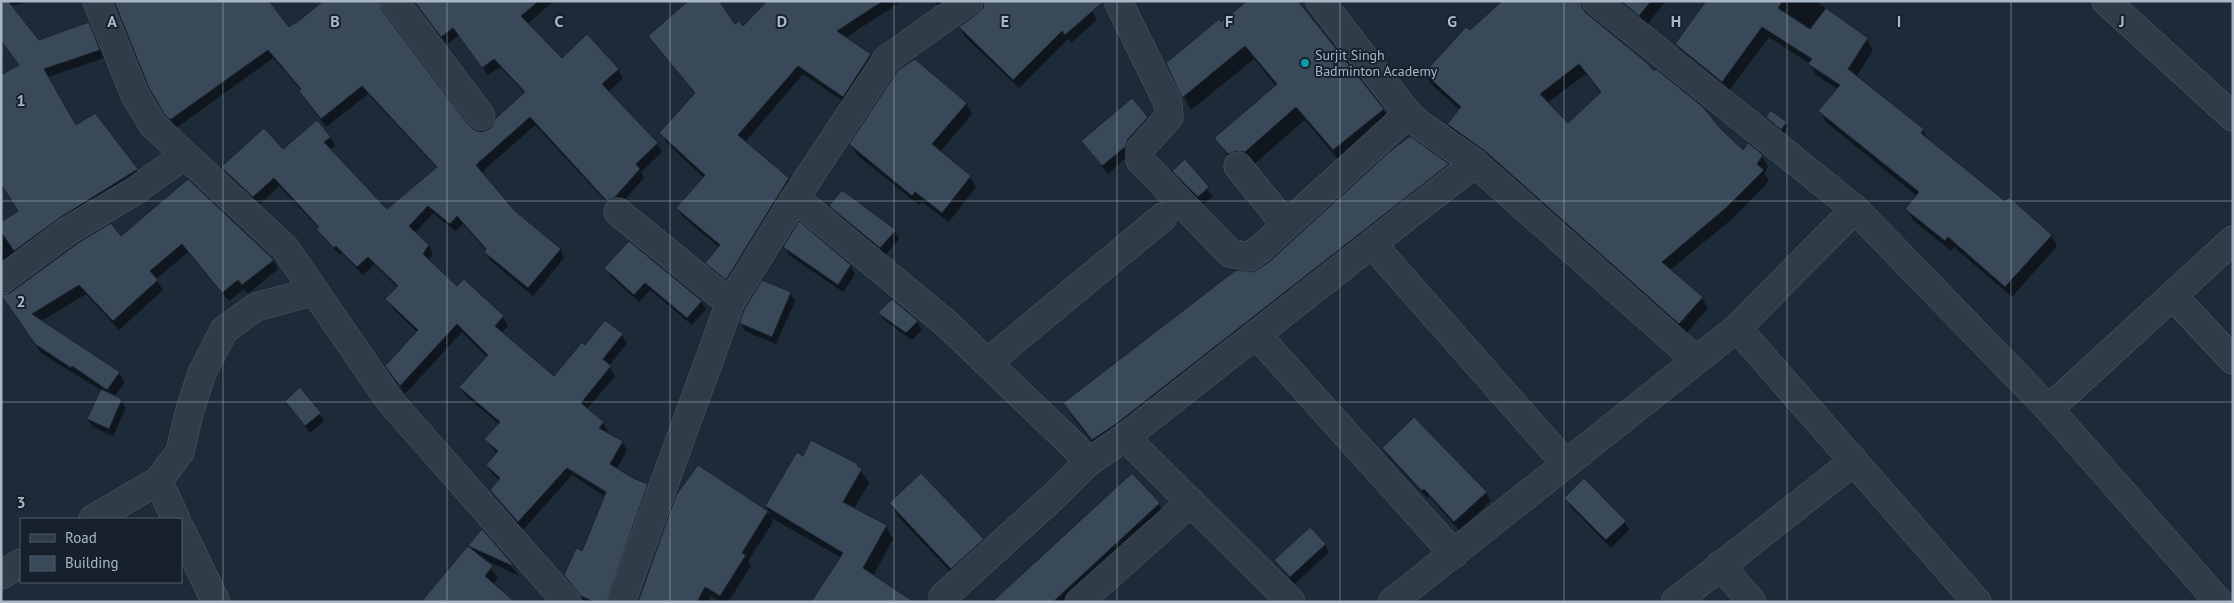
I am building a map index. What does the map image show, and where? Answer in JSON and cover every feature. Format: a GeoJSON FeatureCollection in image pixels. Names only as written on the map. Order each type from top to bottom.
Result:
{"type":"FeatureCollection","features":[{"type":"Feature","properties":{"kind":"street"},"geometry":{"type":"LineString","coordinates":[[97,1],[135,95],[152,126],[285,248],[390,401],[567,602]]}},
{"type":"Feature","properties":{"kind":"street"},"geometry":{"type":"LineString","coordinates":[[394,1],[482,116]]}},
{"type":"Feature","properties":{"kind":"street"},"geometry":{"type":"LineString","coordinates":[[621,602],[730,303],[795,198],[887,59],[969,1]]}},
{"type":"Feature","properties":{"kind":"street"},"geometry":{"type":"LineString","coordinates":[[1118,1],[1168,103],[1169,116],[1140,150],[1140,160],[1230,253],[1249,257],[1408,114]]}},
{"type":"Feature","properties":{"kind":"street"},"geometry":{"type":"LineString","coordinates":[[1320,1],[1408,114],[1422,126],[1476,163],[1696,360]]}},
{"type":"Feature","properties":{"kind":"street"},"geometry":{"type":"LineString","coordinates":[[1596,1],[1855,209],[2049,409],[2219,602]]}},
{"type":"Feature","properties":{"kind":"street"},"geometry":{"type":"LineString","coordinates":[[2106,1],[2233,117]]}},
{"type":"Feature","properties":{"kind":"street"},"geometry":{"type":"LineString","coordinates":[[1,280],[70,230],[133,192],[185,155]]}},
{"type":"Feature","properties":{"kind":"street"},"geometry":{"type":"LineString","coordinates":[[943,597],[1052,498],[1087,463],[1126,437],[1476,163]]}},
{"type":"Feature","properties":{"kind":"street"},"geometry":{"type":"LineString","coordinates":[[1238,166],[1286,224]]}},
{"type":"Feature","properties":{"kind":"street"},"geometry":{"type":"LineString","coordinates":[[795,198],[948,325],[1076,448],[1087,463]]}},
{"type":"Feature","properties":{"kind":"street"},"geometry":{"type":"LineString","coordinates":[[1392,602],[1736,328],[1855,209]]}},
{"type":"Feature","properties":{"kind":"street"},"geometry":{"type":"LineString","coordinates":[[618,212],[730,303]]}},
{"type":"Feature","properties":{"kind":"street"},"geometry":{"type":"LineString","coordinates":[[987,363],[1163,217]]}},
{"type":"Feature","properties":{"kind":"street"},"geometry":{"type":"LineString","coordinates":[[2049,409],[2233,240]]}},
{"type":"Feature","properties":{"kind":"street"},"geometry":{"type":"LineString","coordinates":[[1372,244],[1566,464]]}},
{"type":"Feature","properties":{"kind":"street"},"geometry":{"type":"LineString","coordinates":[[95,518],[158,480],[180,452],[189,413],[202,373],[224,330],[256,307],[315,291]]}},
{"type":"Feature","properties":{"kind":"street"},"geometry":{"type":"LineString","coordinates":[[2173,296],[2233,360]]}},
{"type":"Feature","properties":{"kind":"street"},"geometry":{"type":"LineString","coordinates":[[1736,328],[1977,602]]}},
{"type":"Feature","properties":{"kind":"street"},"geometry":{"type":"LineString","coordinates":[[1256,334],[1454,554]]}},
{"type":"Feature","properties":{"kind":"street"},"geometry":{"type":"LineString","coordinates":[[1126,437],[1291,602]]}},
{"type":"Feature","properties":{"kind":"street"},"geometry":{"type":"LineString","coordinates":[[1675,602],[1854,461]]}},
{"type":"Feature","properties":{"kind":"street"},"geometry":{"type":"LineString","coordinates":[[158,480],[176,518]]}},
{"type":"Feature","properties":{"kind":"street"},"geometry":{"type":"LineString","coordinates":[[1079,602],[1191,502]]}},
{"type":"Feature","properties":{"kind":"street"},"geometry":{"type":"LineString","coordinates":[[182,532],[216,602]]}},
{"type":"Feature","properties":{"kind":"street"},"geometry":{"type":"LineString","coordinates":[[1,575],[20,563]]}},
{"type":"Feature","properties":{"kind":"street"},"geometry":{"type":"LineString","coordinates":[[1720,565],[1752,602]]}},
{"type":"Feature","properties":{"kind":"building"},"geometry":{"type":"Polygon","coordinates":[[[1,1],[8,1],[39,40],[89,22],[100,50],[44,69],[76,125],[95,113],[138,169],[61,217],[14,251],[1,232],[1,222],[18,211],[1,184],[1,75],[19,65],[1,41],[1,1]]]}},
{"type":"Feature","properties":{"kind":"building"},"geometry":{"type":"Polygon","coordinates":[[[114,1],[269,1],[289,27],[323,1],[379,1],[382,10],[469,125],[474,130],[482,132],[491,128],[496,118],[525,92],[494,59],[482,68],[453,28],[441,37],[414,1],[539,1],[521,16],[562,58],[587,34],[619,69],[602,84],[658,143],[636,164],[640,169],[615,197],[607,201],[530,117],[476,165],[515,211],[561,249],[528,288],[484,252],[486,249],[457,216],[450,224],[428,206],[409,226],[429,245],[423,254],[457,286],[464,279],[504,316],[495,326],[554,376],[582,342],[585,345],[605,320],[623,334],[603,359],[611,366],[581,403],[604,422],[599,428],[623,441],[610,464],[633,478],[648,484],[606,602],[594,602],[581,596],[564,575],[576,548],[582,551],[606,492],[567,468],[518,522],[490,490],[500,478],[486,465],[498,451],[484,439],[500,422],[459,387],[488,355],[457,324],[400,386],[385,366],[418,330],[385,299],[398,286],[368,257],[357,267],[336,246],[334,248],[316,229],[319,227],[274,178],[253,197],[221,167],[264,128],[283,149],[317,120],[331,137],[324,142],[387,209],[437,167],[362,86],[321,119],[299,91],[301,89],[268,50],[170,120],[149,88],[114,1]]]}},
{"type":"Feature","properties":{"kind":"building"},"geometry":{"type":"Polygon","coordinates":[[[688,1],[719,1],[735,24],[739,21],[743,26],[767,1],[883,1],[837,31],[871,54],[843,97],[798,66],[738,135],[789,178],[726,280],[705,263],[720,245],[676,208],[705,175],[659,133],[695,93],[648,36],[688,1]]]}},
{"type":"Feature","properties":{"kind":"building"},"geometry":{"type":"Polygon","coordinates":[[[984,1],[1103,2],[1065,35],[1062,31],[1013,80],[959,27],[983,8],[984,1]]]}},
{"type":"Feature","properties":{"kind":"building","name":"Surjit Singh Badminton Academy"},"geometry":{"type":"Polygon","coordinates":[[[1247,1],[1298,1],[1384,109],[1333,150],[1296,107],[1245,152],[1236,151],[1228,154],[1214,138],[1277,84],[1245,46],[1182,98],[1166,63],[1219,19],[1221,22],[1247,1]]]}},
{"type":"Feature","properties":{"kind":"building"},"geometry":{"type":"Polygon","coordinates":[[[1502,1],[1581,1],[1586,13],[1646,62],[1654,71],[1656,69],[1703,107],[1721,129],[1743,150],[1748,143],[1763,155],[1757,164],[1764,170],[1726,208],[1662,262],[1703,297],[1679,324],[1485,151],[1447,124],[1461,107],[1424,73],[1466,27],[1470,30],[1502,1]],[[1579,64],[1540,94],[1568,123],[1601,92],[1579,64]]]}},
{"type":"Feature","properties":{"kind":"building"},"geometry":{"type":"Polygon","coordinates":[[[1621,1],[1651,1],[1639,16],[1621,1]]]}},
{"type":"Feature","properties":{"kind":"building"},"geometry":{"type":"Polygon","coordinates":[[[1706,1],[1783,1],[1778,8],[1810,29],[1826,8],[1868,38],[1848,69],[1924,129],[1921,133],[2005,201],[2009,197],[2052,235],[2005,287],[1948,237],[1945,241],[1905,209],[1919,192],[1818,111],[1840,85],[1808,64],[1812,59],[1762,27],[1722,82],[1675,44],[1706,1]]]}},
{"type":"Feature","properties":{"kind":"building"},"geometry":{"type":"Polygon","coordinates":[[[915,59],[967,103],[932,144],[971,176],[942,213],[915,192],[912,196],[849,144],[898,70],[915,59]]]}},
{"type":"Feature","properties":{"kind":"building"},"geometry":{"type":"Polygon","coordinates":[[[1132,98],[1148,117],[1128,139],[1125,147],[1102,166],[1081,141],[1132,98]]]}},
{"type":"Feature","properties":{"kind":"building"},"geometry":{"type":"Polygon","coordinates":[[[1770,110],[1787,122],[1781,130],[1766,117],[1770,110]]]}},
{"type":"Feature","properties":{"kind":"building"},"geometry":{"type":"Polygon","coordinates":[[[1410,136],[1449,164],[1116,424],[1092,440],[1063,403],[1236,270],[1253,272],[1269,262],[1388,153],[1410,136]]]}},
{"type":"Feature","properties":{"kind":"building"},"geometry":{"type":"Polygon","coordinates":[[[1185,159],[1209,187],[1198,197],[1172,171],[1185,159]]]}},
{"type":"Feature","properties":{"kind":"building"},"geometry":{"type":"Polygon","coordinates":[[[188,179],[274,260],[242,285],[238,280],[222,293],[182,244],[150,271],[158,280],[113,321],[79,285],[32,314],[120,372],[107,390],[35,344],[1,295],[10,293],[78,243],[111,223],[121,236],[188,179]]]}},
{"type":"Feature","properties":{"kind":"building"},"geometry":{"type":"Polygon","coordinates":[[[842,190],[896,230],[880,248],[829,206],[842,190]]]}},
{"type":"Feature","properties":{"kind":"building"},"geometry":{"type":"Polygon","coordinates":[[[799,221],[851,265],[838,285],[783,247],[799,221]]]}},
{"type":"Feature","properties":{"kind":"building"},"geometry":{"type":"Polygon","coordinates":[[[629,241],[702,301],[687,318],[645,283],[634,295],[604,268],[629,241]]]}},
{"type":"Feature","properties":{"kind":"building"},"geometry":{"type":"Polygon","coordinates":[[[762,280],[791,292],[772,337],[739,323],[744,310],[762,280]]]}},
{"type":"Feature","properties":{"kind":"building"},"geometry":{"type":"Polygon","coordinates":[[[892,299],[918,321],[906,333],[878,313],[892,299]]]}},
{"type":"Feature","properties":{"kind":"building"},"geometry":{"type":"Polygon","coordinates":[[[300,387],[321,413],[305,426],[285,401],[300,387]]]}},
{"type":"Feature","properties":{"kind":"building"},"geometry":{"type":"Polygon","coordinates":[[[101,389],[122,399],[109,429],[87,419],[101,389]]]}},
{"type":"Feature","properties":{"kind":"building"},"geometry":{"type":"Polygon","coordinates":[[[1414,417],[1487,492],[1454,522],[1424,489],[1422,491],[1382,448],[1414,417]]]}},
{"type":"Feature","properties":{"kind":"building"},"geometry":{"type":"Polygon","coordinates":[[[811,440],[858,464],[857,466],[862,469],[843,502],[887,525],[863,568],[914,602],[811,602],[843,553],[765,506],[797,452],[803,456],[811,440]]]}},
{"type":"Feature","properties":{"kind":"building"},"geometry":{"type":"Polygon","coordinates":[[[698,465],[768,511],[742,553],[746,555],[720,596],[705,587],[697,602],[638,602],[676,495],[698,465]]]}},
{"type":"Feature","properties":{"kind":"building"},"geometry":{"type":"Polygon","coordinates":[[[921,473],[984,539],[951,569],[889,503],[921,473]]]}},
{"type":"Feature","properties":{"kind":"building"},"geometry":{"type":"Polygon","coordinates":[[[1132,473],[1160,503],[1053,602],[992,602],[1132,473]]]}},
{"type":"Feature","properties":{"kind":"building"},"geometry":{"type":"Polygon","coordinates":[[[1584,478],[1626,521],[1606,540],[1564,498],[1584,478]]]}},
{"type":"Feature","properties":{"kind":"building"},"geometry":{"type":"Polygon","coordinates":[[[1310,527],[1326,544],[1290,577],[1274,560],[1310,527]]]}},
{"type":"Feature","properties":{"kind":"building"},"geometry":{"type":"Polygon","coordinates":[[[482,529],[515,567],[468,546],[493,566],[485,576],[515,602],[421,602],[482,529]]]}},
{"type":"Feature","properties":{"kind":"place","name":"Surjit Singh Badminton Academy"},"geometry":{"type":"Point","coordinates":[1305,63]}}]}
